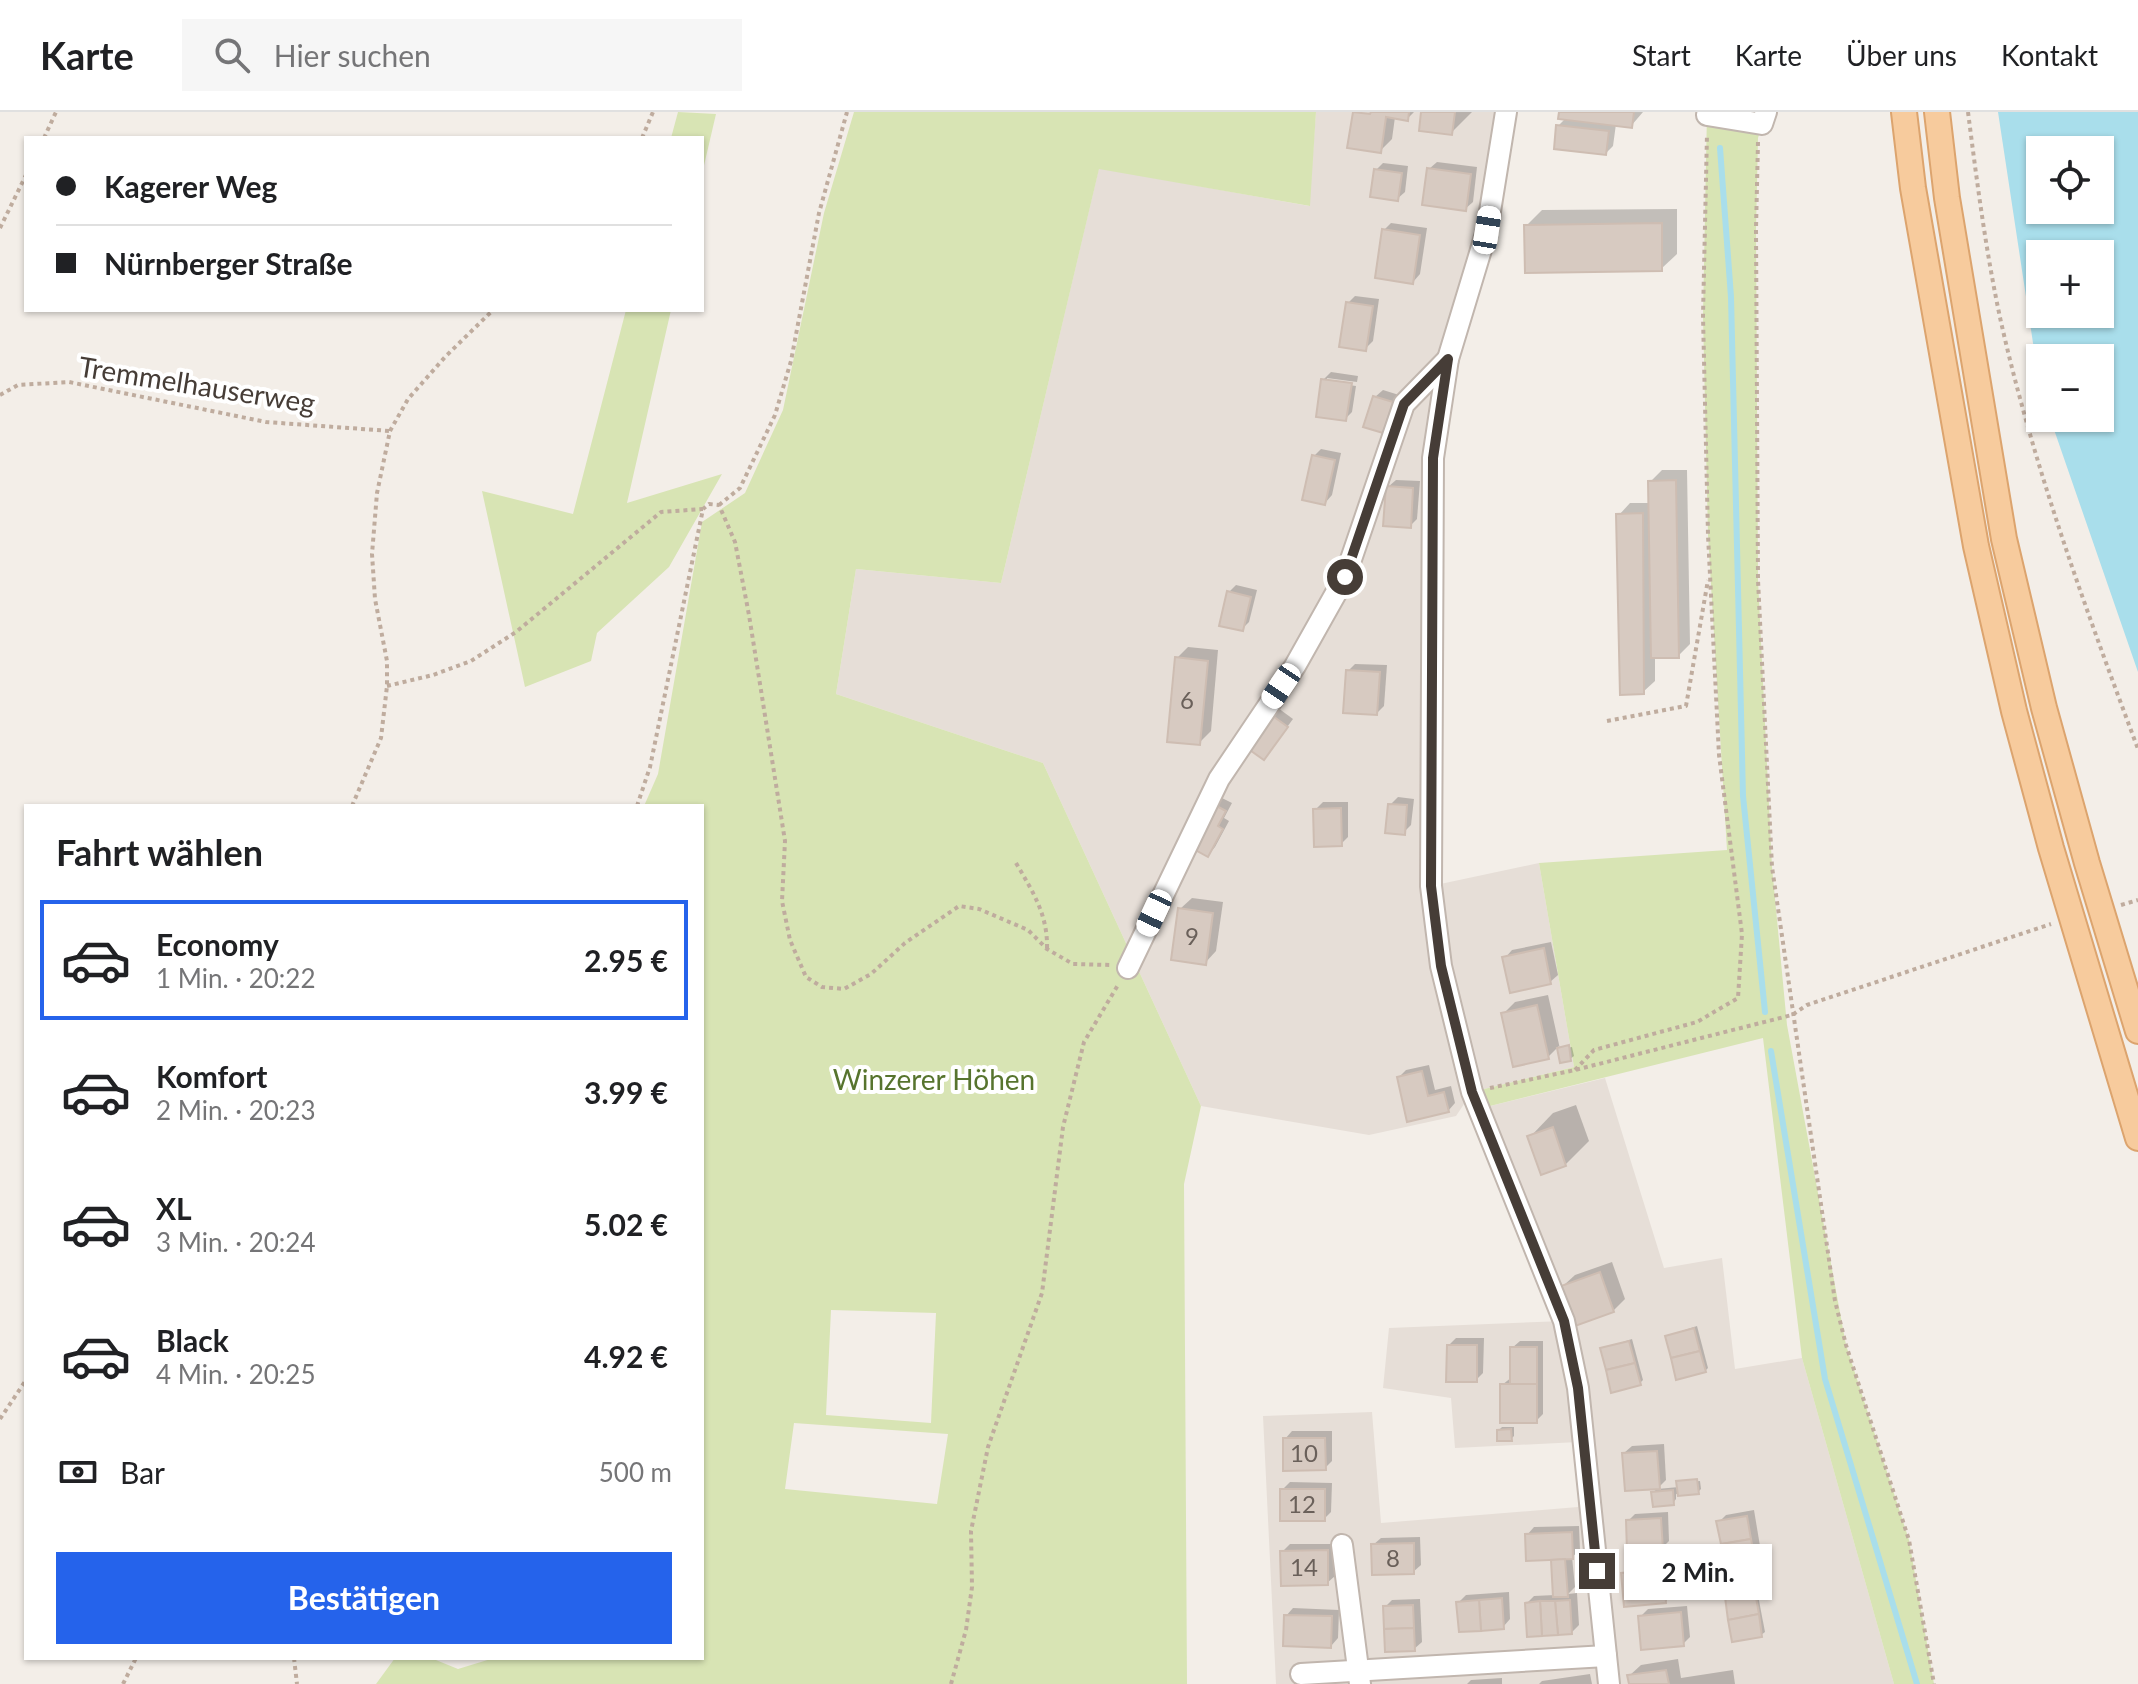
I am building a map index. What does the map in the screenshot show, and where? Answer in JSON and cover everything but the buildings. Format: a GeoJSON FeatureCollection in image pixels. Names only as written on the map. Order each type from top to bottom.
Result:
{"type":"FeatureCollection","features":[{"type":"Feature","properties":{"kind":"main road"},"geometry":{"type":"LineString","coordinates":[[1904,112],[1913,188],[1976,546],[2046,833],[2138,1138]]}},
{"type":"Feature","properties":{"kind":"main road"},"geometry":{"type":"LineString","coordinates":[[1937,112],[1947,198],[2004,539],[2044,708],[2138,1031]]}},
{"type":"Feature","properties":{"kind":"street"},"geometry":{"type":"LineString","coordinates":[[1506,112],[1487,230],[1448,359],[1433,458],[1431,886],[1441,966],[1472,1092],[1564,1321],[1578,1388],[1609,1684]]}},
{"type":"Feature","properties":{"kind":"street"},"geometry":{"type":"LineString","coordinates":[[1707,115],[1764,118]]}},
{"type":"Feature","properties":{"kind":"street"},"geometry":{"type":"LineString","coordinates":[[1128,968],[1219,779],[1295,666],[1345,577],[1404,404],[1448,359]]}},
{"type":"Feature","properties":{"kind":"street"},"geometry":{"type":"LineString","coordinates":[[1342,1545],[1360,1677]]}},
{"type":"Feature","properties":{"kind":"street"},"geometry":{"type":"LineString","coordinates":[[1301,1674],[1360,1677],[1606,1656]]}},
{"type":"Feature","properties":{"kind":"path"},"geometry":{"type":"LineString","coordinates":[[45,136],[56,112]]}},
{"type":"Feature","properties":{"kind":"path"},"geometry":{"type":"LineString","coordinates":[[643,136],[653,112]]}},
{"type":"Feature","properties":{"kind":"path"},"geometry":{"type":"LineString","coordinates":[[387,686],[433,675],[471,661],[516,632],[661,512],[719,505],[740,488],[775,415],[791,361],[819,213],[847,112]]}},
{"type":"Feature","properties":{"kind":"path"},"geometry":{"type":"LineString","coordinates":[[1968,112],[2000,319],[2019,395],[2093,627],[2138,749]]}},
{"type":"Feature","properties":{"kind":"path"},"geometry":{"type":"LineString","coordinates":[[1575,1070],[1594,1050],[1697,1022],[1738,998],[1742,934],[1719,755],[1709,569],[1703,316],[1707,115]]}},
{"type":"Feature","properties":{"kind":"path"},"geometry":{"type":"LineString","coordinates":[[1764,118],[1758,138],[1756,229],[1758,580],[1772,867],[1835,1301],[1846,1345],[1909,1540],[1934,1684]]}},
{"type":"Feature","properties":{"kind":"path"},"geometry":{"type":"LineString","coordinates":[[0,228],[24,179]]}},
{"type":"Feature","properties":{"kind":"path"},"geometry":{"type":"LineString","coordinates":[[353,804],[381,738],[387,686],[387,661],[375,599],[372,554],[377,493],[390,431],[408,399],[491,312]]}},
{"type":"Feature","properties":{"kind":"path","name":"Tremmelhauserweg"},"geometry":{"type":"LineString","coordinates":[[0,395],[18,385],[69,382],[266,422],[390,431]]}},
{"type":"Feature","properties":{"kind":"path"},"geometry":{"type":"LineString","coordinates":[[719,505],[735,542],[785,841],[782,901],[790,940],[806,977],[822,987],[844,989],[871,974],[905,943],[959,906],[979,909],[1028,930],[1047,949],[1073,964],[1095,963],[1128,968],[1084,1042],[1067,1113],[1042,1293],[988,1447],[971,1531],[972,1587],[966,1630],[951,1684]]}},
{"type":"Feature","properties":{"kind":"path"},"geometry":{"type":"LineString","coordinates":[[638,804],[650,767],[703,509]]}},
{"type":"Feature","properties":{"kind":"path"},"geometry":{"type":"LineString","coordinates":[[1607,721],[1686,706],[1709,569]]}},
{"type":"Feature","properties":{"kind":"path"},"geometry":{"type":"LineString","coordinates":[[1016,863],[1034,894],[1047,928],[1047,949]]}},
{"type":"Feature","properties":{"kind":"path"},"geometry":{"type":"LineString","coordinates":[[2119,905],[2138,900]]}},
{"type":"Feature","properties":{"kind":"path"},"geometry":{"type":"LineString","coordinates":[[1472,1092],[1575,1070],[1792,1015],[1807,1005],[2051,924]]}},
{"type":"Feature","properties":{"kind":"path"},"geometry":{"type":"LineString","coordinates":[[0,1419],[24,1383]]}},
{"type":"Feature","properties":{"kind":"path"},"geometry":{"type":"LineString","coordinates":[[123,1684],[135,1660]]}},
{"type":"Feature","properties":{"kind":"path"},"geometry":{"type":"LineString","coordinates":[[294,1660],[297,1684]]}},
{"type":"Feature","properties":{"kind":"shaded area"},"geometry":{"type":"Polygon","coordinates":[[[1316,112],[1506,112],[1433,458],[1431,886],[1539,863],[1574,1067],[1472,1092],[1456,1116],[1369,1135],[1201,1106],[1043,763],[836,694],[856,569],[1001,583],[1099,168],[1309,206],[1316,112]]]}},
{"type":"Feature","properties":{"kind":"shaded area"},"geometry":{"type":"Polygon","coordinates":[[[1605,1078],[1664,1268],[1722,1258],[1735,1369],[1802,1358],[1894,1684],[1276,1684],[1263,1416],[1372,1412],[1381,1523],[1578,1507],[1578,1442],[1455,1448],[1451,1398],[1383,1388],[1389,1328],[1564,1321],[1478,1109],[1605,1078]]]}},
{"type":"Feature","properties":{"kind":"green space"},"geometry":{"type":"Polygon","coordinates":[[[678,112],[716,114],[704,165],[704,136],[672,136],[678,112]]]}},
{"type":"Feature","properties":{"kind":"green space","name":"Winzerer Höhen"},"geometry":{"type":"Polygon","coordinates":[[[854,112],[1316,112],[1310,206],[1099,169],[1001,583],[856,569],[836,694],[1043,763],[1201,1106],[1184,1184],[1187,1684],[376,1684],[394,1660],[436,1660],[458,1669],[487,1660],[704,1660],[704,804],[645,804],[658,774],[702,522],[745,493],[783,410],[824,213],[854,112]],[[831,1310],[826,1415],[931,1423],[936,1313],[831,1310]],[[794,1423],[785,1489],[937,1504],[948,1434],[794,1423]]]}},
{"type":"Feature","properties":{"kind":"green space"},"geometry":{"type":"Polygon","coordinates":[[[1707,112],[1766,112],[1758,138],[1756,229],[1758,580],[1772,867],[1787,1025],[1846,1345],[1909,1540],[1934,1684],[1894,1684],[1802,1358],[1763,1038],[1478,1109],[1472,1092],[1574,1067],[1539,863],[1727,850],[1708,535],[1703,316],[1707,112]]]}},
{"type":"Feature","properties":{"kind":"green space"},"geometry":{"type":"Polygon","coordinates":[[[625,312],[671,312],[627,503],[722,474],[669,567],[597,633],[591,661],[525,687],[482,491],[573,514],[625,312]]]}},
{"type":"Feature","properties":{"kind":"water"},"geometry":{"type":"Polygon","coordinates":[[[1998,112],[2138,112],[2138,672],[2055,432],[2114,432],[2114,344],[2033,344],[2031,328],[2114,328],[2114,240],[2026,240],[2026,297],[1998,112]]]}},
{"type":"Feature","properties":{"kind":"waterway"},"geometry":{"type":"LineString","coordinates":[[1720,148],[1731,297],[1743,796],[1765,1012]]}},
{"type":"Feature","properties":{"kind":"waterway"},"geometry":{"type":"LineString","coordinates":[[1771,1051],[1825,1379],[1917,1684]]}},
{"type":"Feature","properties":{"kind":"route"},"geometry":{"type":"LineString","coordinates":[[1345,577],[1404,404],[1448,359],[1433,458],[1431,886],[1441,966],[1472,1092],[1564,1321],[1578,1388],[1597,1571]]}}]}
